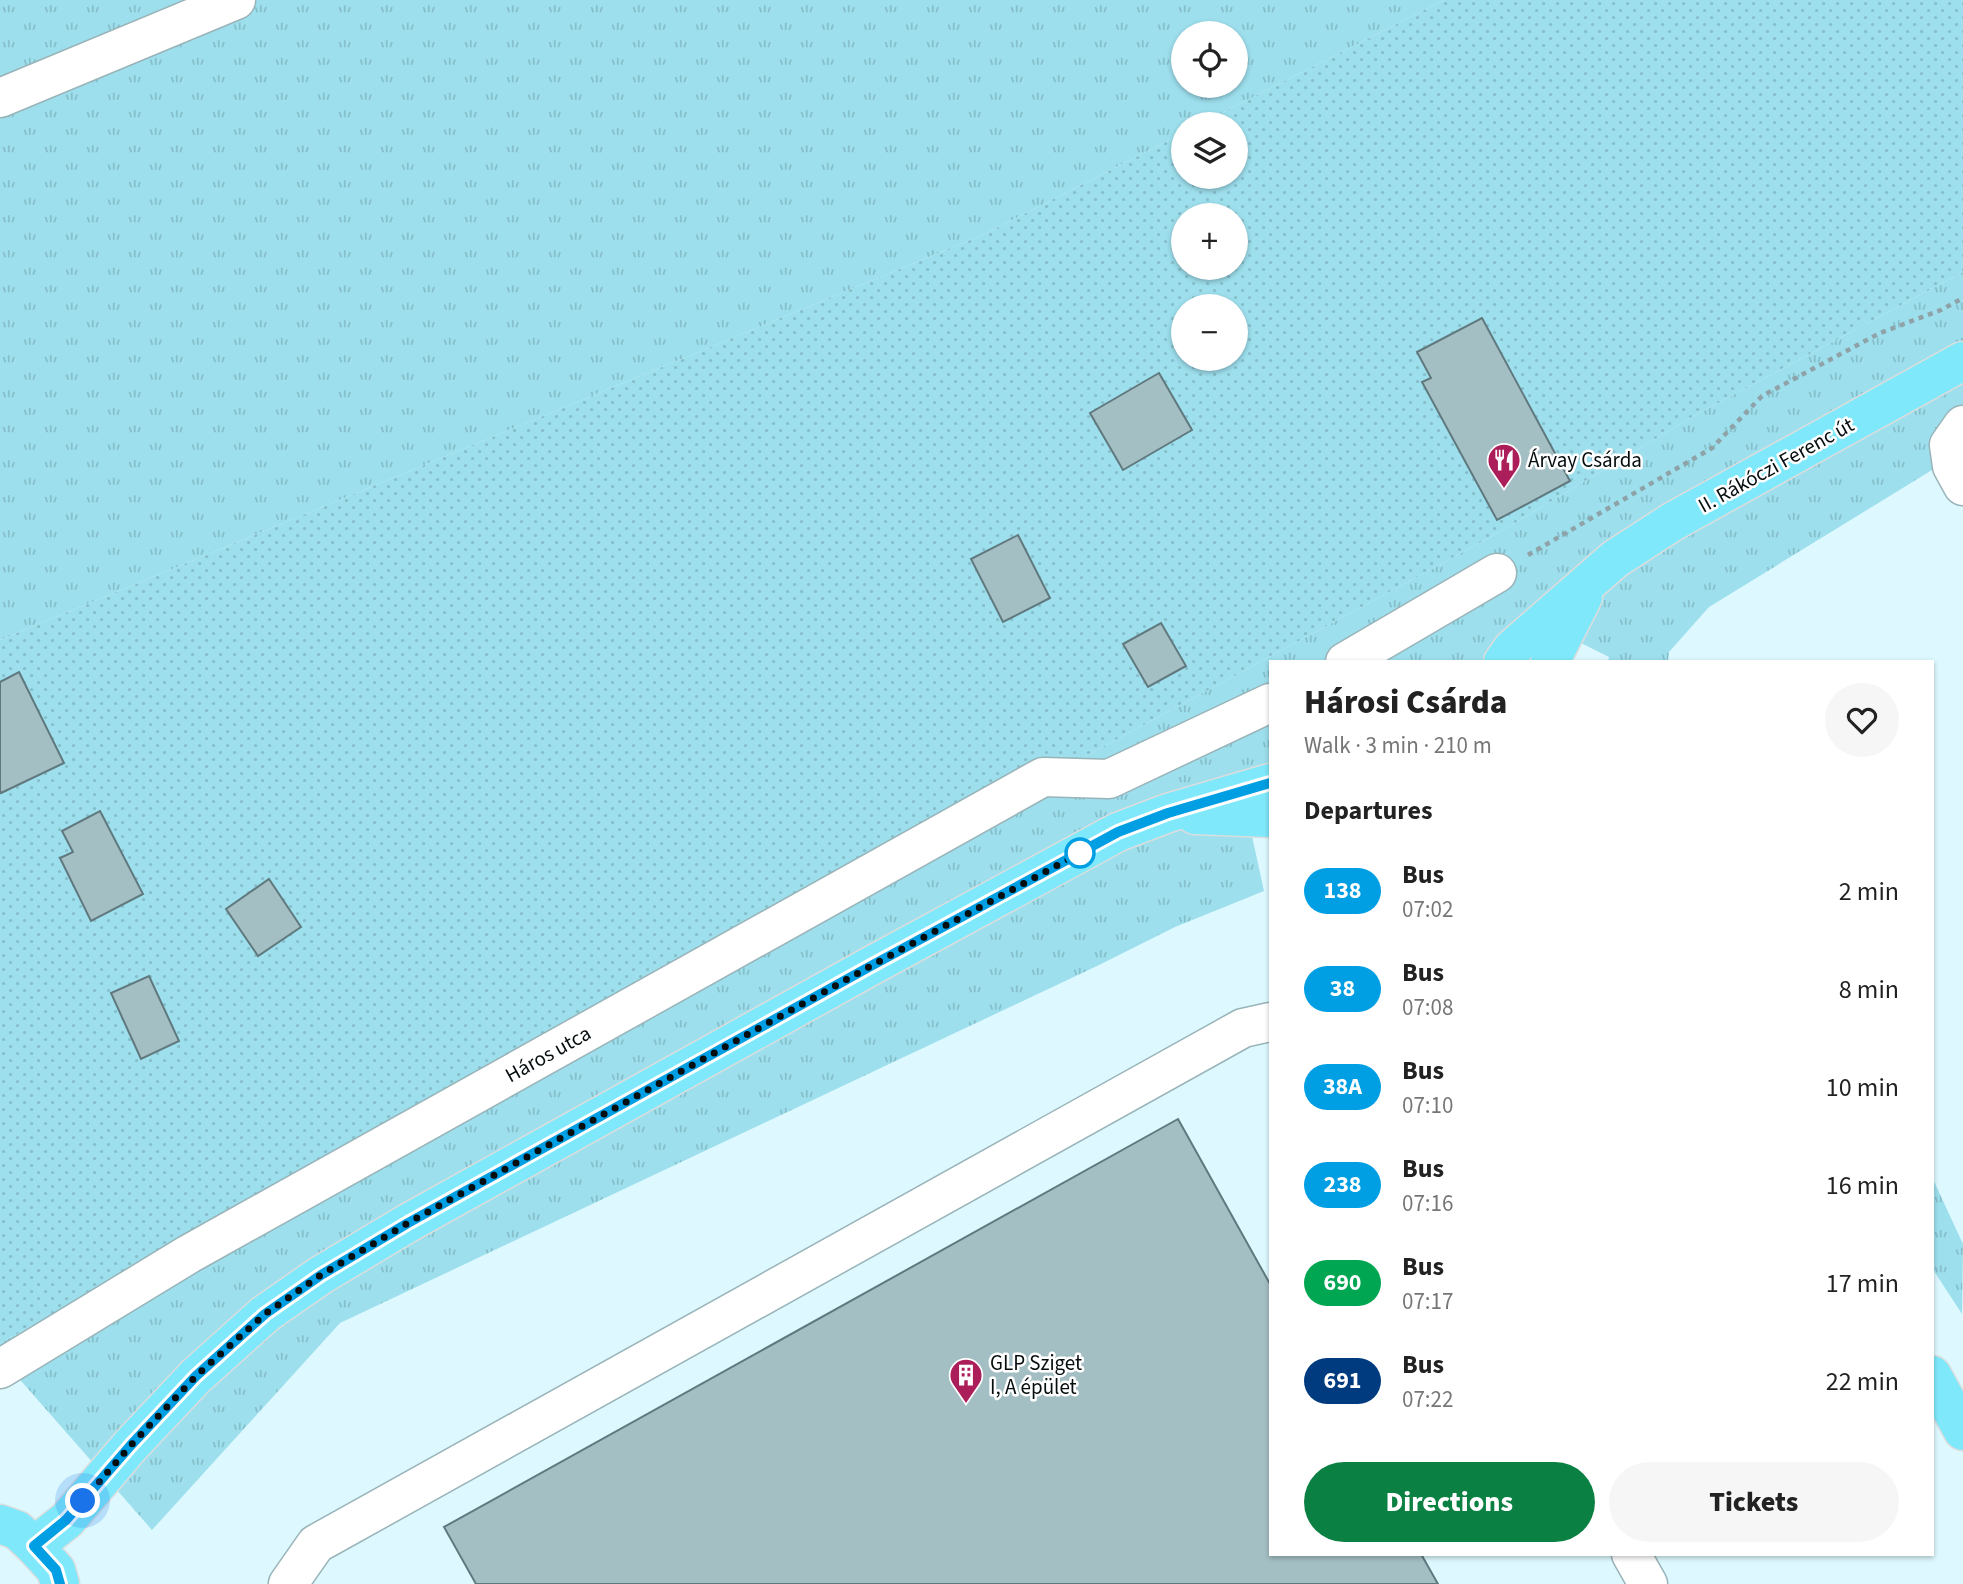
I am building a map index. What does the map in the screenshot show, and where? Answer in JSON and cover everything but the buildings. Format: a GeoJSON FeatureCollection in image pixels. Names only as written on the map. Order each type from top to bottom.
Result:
{"type":"FeatureCollection","features":[{"type":"Feature","properties":{"kind":"main road","name":"II. Rákóczi Ferenc út"},"geometry":{"type":"LineString","coordinates":[[1504,660],[1512,649],[1615,559],[1672,522],[1963,361]]}},
{"type":"Feature","properties":{"kind":"main road"},"geometry":{"type":"LineString","coordinates":[[1551,660],[1593,576]]}},
{"type":"Feature","properties":{"kind":"main road"},"geometry":{"type":"LineString","coordinates":[[34,1546],[66,1520],[196,1376],[265,1314],[321,1275],[408,1223],[1118,832],[1168,813],[1269,783]]}},
{"type":"Feature","properties":{"kind":"main road"},"geometry":{"type":"LineString","coordinates":[[1168,813],[1269,818]]}},
{"type":"Feature","properties":{"kind":"main road"},"geometry":{"type":"LineString","coordinates":[[1934,1379],[1963,1431]]}},
{"type":"Feature","properties":{"kind":"main road"},"geometry":{"type":"LineString","coordinates":[[0,1524],[17,1530],[34,1546],[56,1570],[60,1584]]}},
{"type":"Feature","properties":{"kind":"street"},"geometry":{"type":"LineString","coordinates":[[0,98],[236,0]]}},
{"type":"Feature","properties":{"kind":"street"},"geometry":{"type":"LineString","coordinates":[[1963,425],[1950,445],[1952,466],[1963,486]]}},
{"type":"Feature","properties":{"kind":"street"},"geometry":{"type":"LineString","coordinates":[[1363,657],[1497,573]]}},
{"type":"Feature","properties":{"kind":"street","name":"Háros utca"},"geometry":{"type":"LineString","coordinates":[[0,1369],[188,1254],[1043,777],[1109,779],[1269,703]]}},
{"type":"Feature","properties":{"kind":"street"},"geometry":{"type":"LineString","coordinates":[[288,1584],[316,1544],[1242,1028],[1269,1022]]}},
{"type":"Feature","properties":{"kind":"street"},"geometry":{"type":"LineString","coordinates":[[1632,1556],[1648,1584]]}},
{"type":"Feature","properties":{"kind":"path"},"geometry":{"type":"LineString","coordinates":[[1497,573],[1712,448],[1762,396],[1880,332],[1941,310],[1963,298]]}},
{"type":"Feature","properties":{"kind":"green space"},"geometry":{"type":"Polygon","coordinates":[[[0,0],[1444,0],[1224,112],[1171,112],[1171,139],[987,233],[0,640],[0,0]]]}},
{"type":"Feature","properties":{"kind":"green space"},"geometry":{"type":"Polygon","coordinates":[[[1444,0],[1963,0],[1963,272],[1692,417],[1503,530],[1430,570],[0,1343],[0,640],[987,233],[1171,139],[1171,189],[1248,189],[1248,112],[1224,112],[1444,0]]]}},
{"type":"Feature","properties":{"kind":"green space"},"geometry":{"type":"Polygon","coordinates":[[[1963,272],[1963,451],[1709,607],[1669,652],[1668,660],[1608,660],[1609,657],[1535,620],[1505,660],[1269,660],[1269,769],[1238,772],[1264,891],[1175,927],[340,1323],[152,1530],[0,1357],[0,1343],[1430,570],[1503,530],[1692,417],[1963,272]]]}},
{"type":"Feature","properties":{"kind":"green space"},"geometry":{"type":"Polygon","coordinates":[[[1934,1181],[1963,1244],[1962,1314],[1934,1271],[1934,1181]]]}},
{"type":"Feature","properties":{"kind":"bus line","name":"138"},"geometry":{"type":"LineString","coordinates":[[60,1584],[56,1570],[34,1546],[66,1520],[196,1376],[265,1314],[321,1275],[408,1223],[1118,832],[1168,813],[1269,783]]}},
{"type":"Feature","properties":{"kind":"place","name":"Árvay Csárda"},"geometry":{"type":"Point","coordinates":[1504,490]}},
{"type":"Feature","properties":{"kind":"place","name":"GLP Sziget I, A épület"},"geometry":{"type":"Point","coordinates":[966,1405]}},
{"type":"Feature","properties":{"kind":"route"},"geometry":{"type":"LineString","coordinates":[[83,1501],[196,1376],[265,1314],[321,1275],[408,1223],[1080,853]]}}]}
